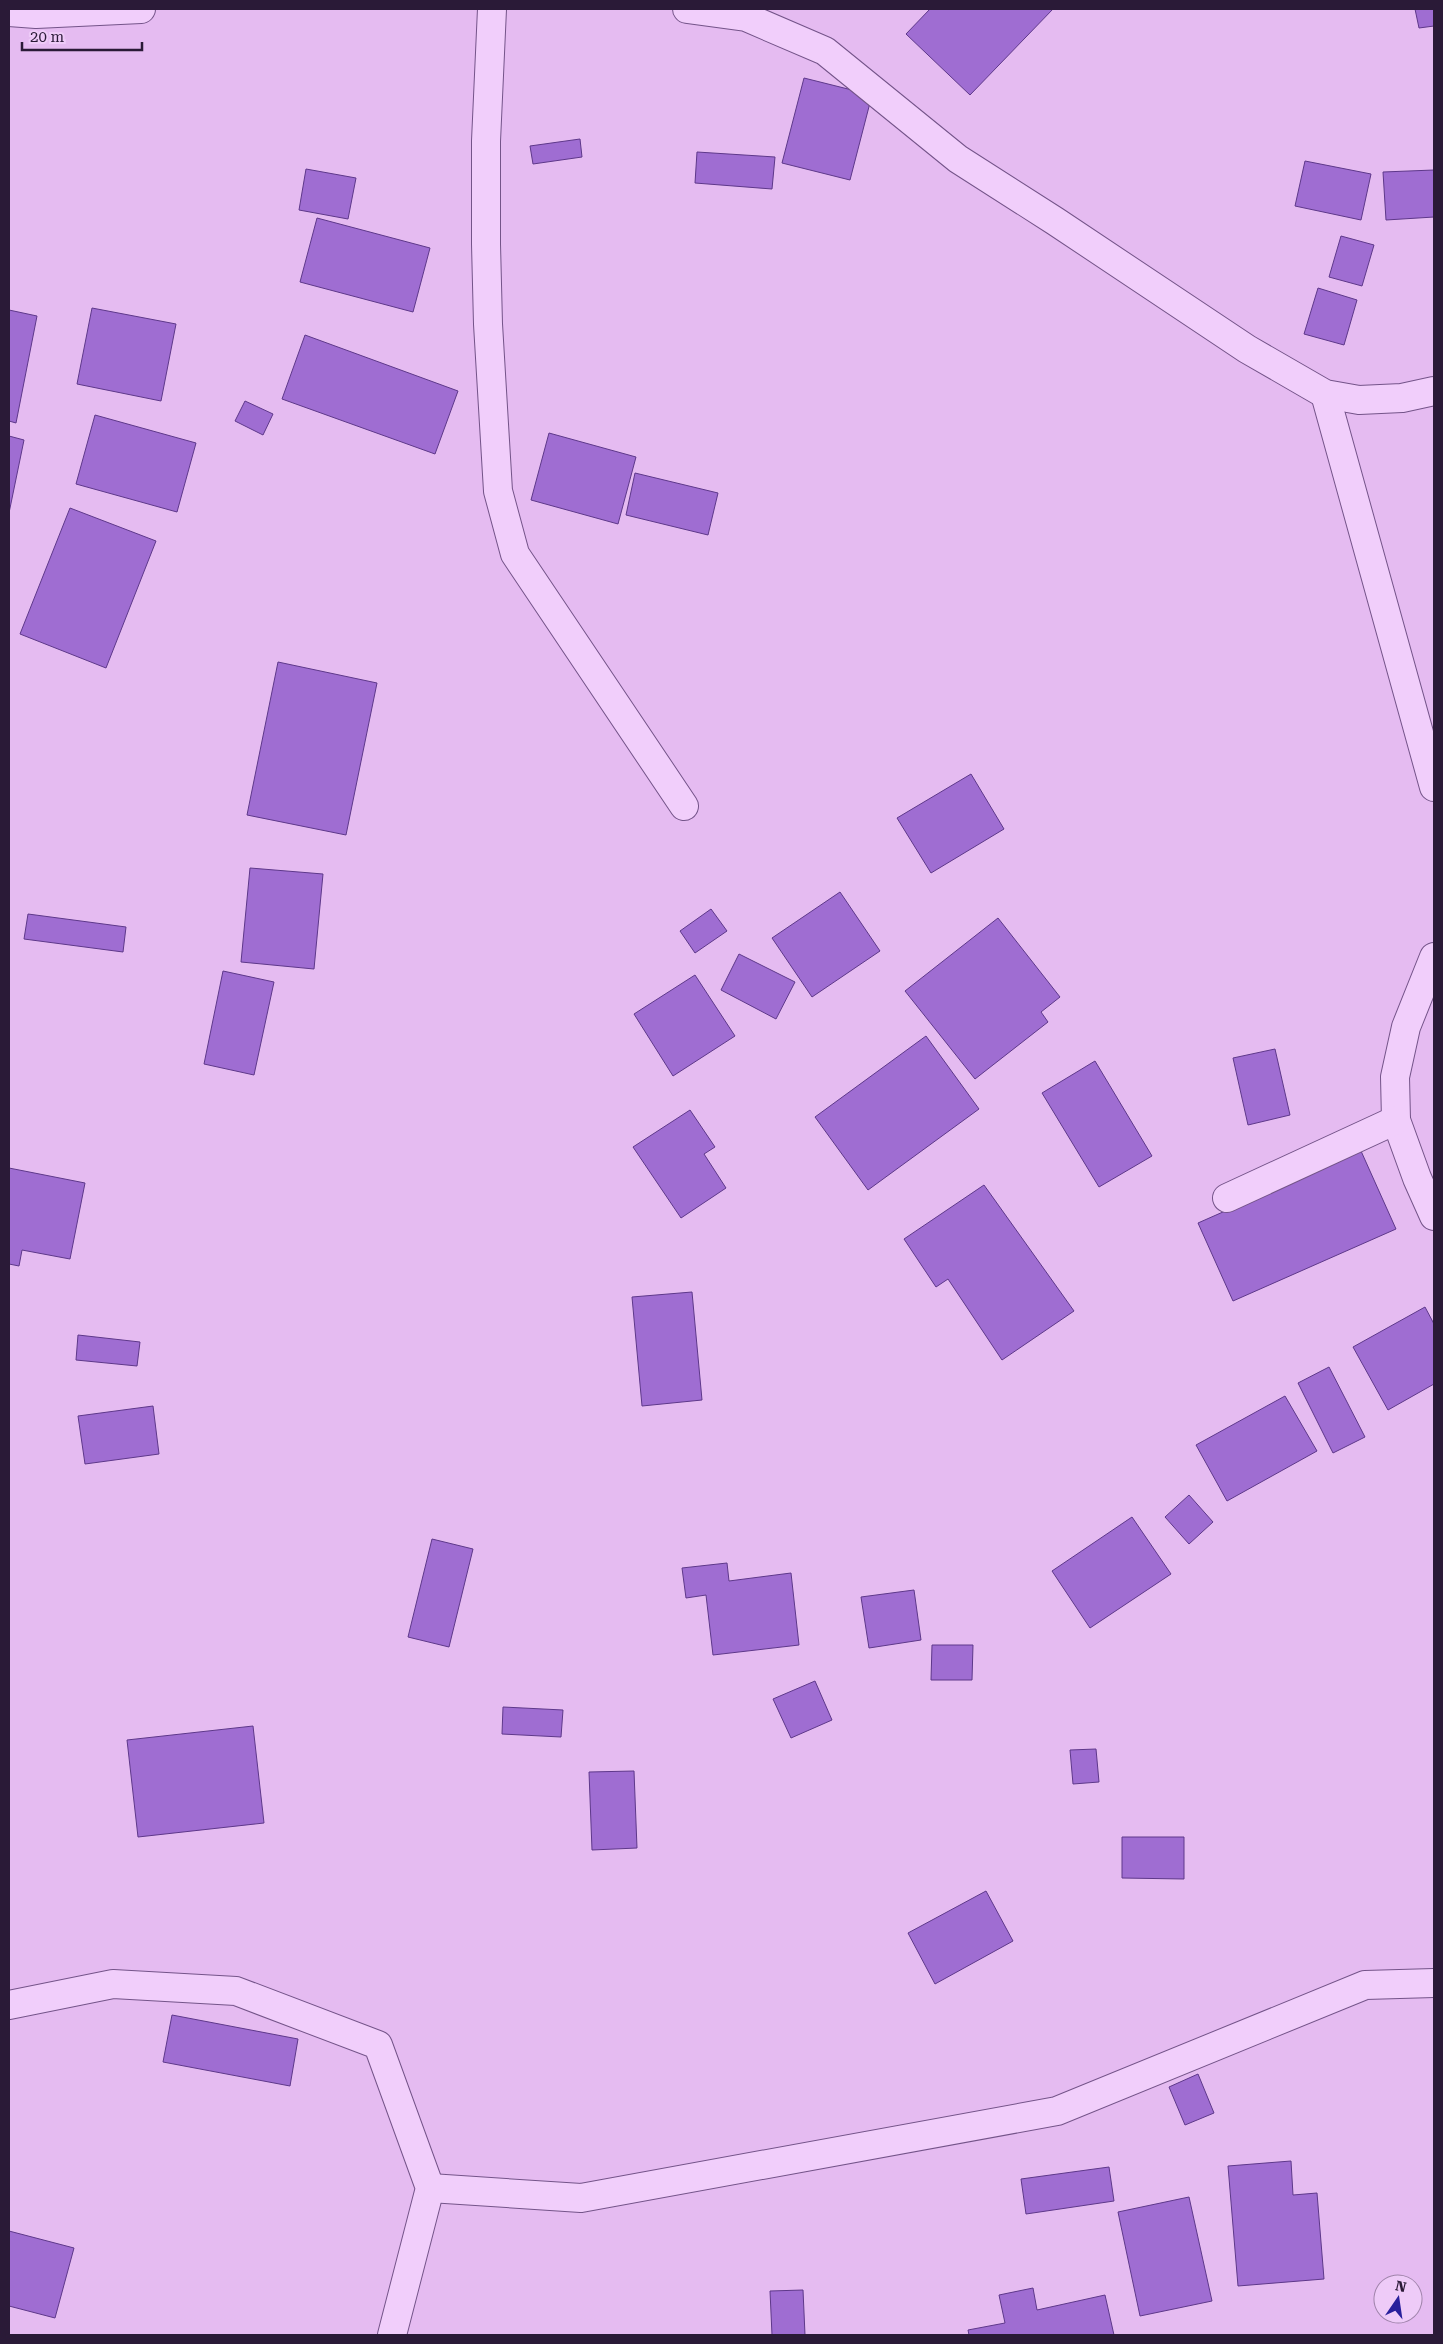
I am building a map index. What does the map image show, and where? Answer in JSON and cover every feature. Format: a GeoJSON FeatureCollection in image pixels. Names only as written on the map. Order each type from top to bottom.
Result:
{"type":"FeatureCollection","features":[{"type":"Feature","properties":{"kind":"street"},"geometry":{"type":"LineString","coordinates":[[9,12],[36,14],[141,9]]}},
{"type":"Feature","properties":{"kind":"street"},"geometry":{"type":"LineString","coordinates":[[492,9],[486,141],[486,244],[488,324],[498,491],[514,554],[684,806]]}},
{"type":"Feature","properties":{"kind":"street"},"geometry":{"type":"LineString","coordinates":[[687,9],[746,17],[825,51],[958,159],[1063,226],[1247,349],[1325,394],[1359,400],[1402,398],[1434,391]]}},
{"type":"Feature","properties":{"kind":"street"},"geometry":{"type":"LineString","coordinates":[[1325,394],[1434,787]]}},
{"type":"Feature","properties":{"kind":"street"},"geometry":{"type":"LineString","coordinates":[[1434,957],[1406,1027],[1395,1078],[1396,1120],[1417,1178],[1434,1216]]}},
{"type":"Feature","properties":{"kind":"street"},"geometry":{"type":"LineString","coordinates":[[1227,1198],[1396,1120]]}},
{"type":"Feature","properties":{"kind":"street"},"geometry":{"type":"LineString","coordinates":[[430,2188],[582,2198],[1057,2111],[1365,1985],[1434,1983]]}},
{"type":"Feature","properties":{"kind":"street"},"geometry":{"type":"LineString","coordinates":[[9,2005],[113,1984],[236,1991],[378,2045],[430,2188],[392,2335]]}},
{"type":"Feature","properties":{"kind":"building"},"geometry":{"type":"Polygon","coordinates":[[[930,9],[1053,9],[970,95],[906,34],[930,9]]]}},
{"type":"Feature","properties":{"kind":"building"},"geometry":{"type":"Polygon","coordinates":[[[1415,9],[1434,9],[1434,26],[1419,28],[1415,9]]]}},
{"type":"Feature","properties":{"kind":"building"},"geometry":{"type":"Polygon","coordinates":[[[804,78],[872,95],[850,180],[782,163],[804,78]]]}},
{"type":"Feature","properties":{"kind":"building"},"geometry":{"type":"Polygon","coordinates":[[[580,139],[582,157],[533,164],[530,146],[580,139]]]}},
{"type":"Feature","properties":{"kind":"building"},"geometry":{"type":"Polygon","coordinates":[[[697,152],[775,157],[772,189],[695,183],[697,152]]]}},
{"type":"Feature","properties":{"kind":"building"},"geometry":{"type":"Polygon","coordinates":[[[1305,161],[1371,174],[1361,220],[1295,206],[1305,161]]]}},
{"type":"Feature","properties":{"kind":"building"},"geometry":{"type":"Polygon","coordinates":[[[306,169],[356,178],[348,219],[299,210],[306,169]]]}},
{"type":"Feature","properties":{"kind":"building"},"geometry":{"type":"Polygon","coordinates":[[[1434,170],[1434,217],[1386,220],[1383,172],[1434,170]]]}},
{"type":"Feature","properties":{"kind":"building"},"geometry":{"type":"Polygon","coordinates":[[[317,218],[430,248],[413,312],[300,282],[317,218]]]}},
{"type":"Feature","properties":{"kind":"building"},"geometry":{"type":"Polygon","coordinates":[[[1341,236],[1374,245],[1362,286],[1329,277],[1341,236]]]}},
{"type":"Feature","properties":{"kind":"building"},"geometry":{"type":"Polygon","coordinates":[[[1318,288],[1357,300],[1344,345],[1304,334],[1318,288]]]}},
{"type":"Feature","properties":{"kind":"building"},"geometry":{"type":"Polygon","coordinates":[[[92,308],[176,324],[161,401],[77,384],[92,308]]]}},
{"type":"Feature","properties":{"kind":"building"},"geometry":{"type":"Polygon","coordinates":[[[9,310],[37,316],[16,423],[9,421],[9,310]]]}},
{"type":"Feature","properties":{"kind":"building"},"geometry":{"type":"Polygon","coordinates":[[[305,335],[458,391],[435,454],[282,399],[305,335]]]}},
{"type":"Feature","properties":{"kind":"building"},"geometry":{"type":"Polygon","coordinates":[[[245,401],[273,414],[263,435],[235,421],[245,401]]]}},
{"type":"Feature","properties":{"kind":"building"},"geometry":{"type":"Polygon","coordinates":[[[95,415],[196,443],[177,512],[76,484],[95,415]]]}},
{"type":"Feature","properties":{"kind":"building"},"geometry":{"type":"Polygon","coordinates":[[[549,433],[636,457],[618,524],[531,500],[549,433]]]}},
{"type":"Feature","properties":{"kind":"building"},"geometry":{"type":"Polygon","coordinates":[[[9,436],[24,440],[9,513],[9,436]]]}},
{"type":"Feature","properties":{"kind":"building"},"geometry":{"type":"Polygon","coordinates":[[[635,473],[718,493],[708,535],[626,515],[635,473]]]}},
{"type":"Feature","properties":{"kind":"building"},"geometry":{"type":"Polygon","coordinates":[[[70,508],[156,541],[106,668],[20,634],[70,508]]]}},
{"type":"Feature","properties":{"kind":"building"},"geometry":{"type":"Polygon","coordinates":[[[278,662],[377,683],[346,835],[247,815],[278,662]]]}},
{"type":"Feature","properties":{"kind":"building"},"geometry":{"type":"Polygon","coordinates":[[[971,774],[1004,829],[931,873],[897,818],[971,774]]]}},
{"type":"Feature","properties":{"kind":"building"},"geometry":{"type":"Polygon","coordinates":[[[250,868],[323,874],[314,969],[241,962],[250,868]]]}},
{"type":"Feature","properties":{"kind":"building"},"geometry":{"type":"Polygon","coordinates":[[[840,892],[880,951],[812,997],[772,938],[840,892]]]}},
{"type":"Feature","properties":{"kind":"building"},"geometry":{"type":"Polygon","coordinates":[[[711,909],[727,931],[695,953],[680,931],[711,909]]]}},
{"type":"Feature","properties":{"kind":"building"},"geometry":{"type":"Polygon","coordinates":[[[28,914],[126,927],[123,952],[24,939],[28,914]]]}},
{"type":"Feature","properties":{"kind":"building"},"geometry":{"type":"Polygon","coordinates":[[[998,918],[1060,997],[1041,1012],[1048,1022],[975,1079],[905,991],[998,918]]]}},
{"type":"Feature","properties":{"kind":"building"},"geometry":{"type":"Polygon","coordinates":[[[739,954],[795,982],[776,1019],[721,990],[739,954]]]}},
{"type":"Feature","properties":{"kind":"building"},"geometry":{"type":"Polygon","coordinates":[[[223,971],[274,982],[254,1075],[204,1064],[223,971]]]}},
{"type":"Feature","properties":{"kind":"building"},"geometry":{"type":"Polygon","coordinates":[[[695,975],[735,1036],[673,1076],[634,1014],[695,975]]]}},
{"type":"Feature","properties":{"kind":"building"},"geometry":{"type":"Polygon","coordinates":[[[926,1036],[979,1109],[868,1190],[815,1117],[926,1036]]]}},
{"type":"Feature","properties":{"kind":"building"},"geometry":{"type":"Polygon","coordinates":[[[1275,1049],[1290,1115],[1248,1125],[1233,1058],[1275,1049]]]}},
{"type":"Feature","properties":{"kind":"building"},"geometry":{"type":"Polygon","coordinates":[[[1095,1061],[1152,1156],[1099,1187],[1042,1093],[1095,1061]]]}},
{"type":"Feature","properties":{"kind":"building"},"geometry":{"type":"Polygon","coordinates":[[[690,1110],[715,1147],[704,1154],[726,1188],[681,1218],[633,1147],[690,1110]]]}},
{"type":"Feature","properties":{"kind":"building"},"geometry":{"type":"Polygon","coordinates":[[[1361,1151],[1396,1229],[1233,1301],[1198,1223],[1361,1151]]]}},
{"type":"Feature","properties":{"kind":"building"},"geometry":{"type":"Polygon","coordinates":[[[9,1168],[85,1183],[70,1259],[22,1250],[19,1266],[9,1264],[9,1168]]]}},
{"type":"Feature","properties":{"kind":"building"},"geometry":{"type":"Polygon","coordinates":[[[984,1185],[1074,1311],[1002,1360],[948,1279],[936,1287],[904,1239],[984,1185]]]}},
{"type":"Feature","properties":{"kind":"building"},"geometry":{"type":"Polygon","coordinates":[[[692,1292],[702,1400],[642,1406],[632,1297],[692,1292]]]}},
{"type":"Feature","properties":{"kind":"building"},"geometry":{"type":"Polygon","coordinates":[[[1425,1307],[1434,1324],[1434,1384],[1388,1410],[1353,1347],[1425,1307]]]}},
{"type":"Feature","properties":{"kind":"building"},"geometry":{"type":"Polygon","coordinates":[[[78,1335],[140,1342],[137,1366],[76,1360],[78,1335]]]}},
{"type":"Feature","properties":{"kind":"building"},"geometry":{"type":"Polygon","coordinates":[[[1329,1367],[1365,1437],[1333,1453],[1298,1383],[1329,1367]]]}},
{"type":"Feature","properties":{"kind":"building"},"geometry":{"type":"Polygon","coordinates":[[[1285,1396],[1317,1451],[1227,1501],[1196,1445],[1285,1396]]]}},
{"type":"Feature","properties":{"kind":"building"},"geometry":{"type":"Polygon","coordinates":[[[153,1406],[159,1454],[85,1464],[78,1416],[153,1406]]]}},
{"type":"Feature","properties":{"kind":"building"},"geometry":{"type":"Polygon","coordinates":[[[1189,1495],[1213,1522],[1189,1544],[1165,1517],[1189,1495]]]}},
{"type":"Feature","properties":{"kind":"building"},"geometry":{"type":"Polygon","coordinates":[[[1132,1517],[1171,1574],[1090,1628],[1052,1571],[1132,1517]]]}},
{"type":"Feature","properties":{"kind":"building"},"geometry":{"type":"Polygon","coordinates":[[[432,1539],[473,1549],[449,1647],[408,1637],[432,1539]]]}},
{"type":"Feature","properties":{"kind":"building"},"geometry":{"type":"Polygon","coordinates":[[[727,1563],[729,1581],[791,1573],[799,1645],[713,1655],[706,1595],[686,1598],[682,1568],[727,1563]]]}},
{"type":"Feature","properties":{"kind":"building"},"geometry":{"type":"Polygon","coordinates":[[[914,1590],[921,1640],[869,1648],[861,1597],[914,1590]]]}},
{"type":"Feature","properties":{"kind":"building"},"geometry":{"type":"Polygon","coordinates":[[[932,1645],[973,1645],[972,1680],[931,1680],[932,1645]]]}},
{"type":"Feature","properties":{"kind":"building"},"geometry":{"type":"Polygon","coordinates":[[[815,1681],[832,1720],[791,1738],[773,1699],[815,1681]]]}},
{"type":"Feature","properties":{"kind":"building"},"geometry":{"type":"Polygon","coordinates":[[[503,1707],[563,1710],[561,1737],[502,1734],[503,1707]]]}},
{"type":"Feature","properties":{"kind":"building"},"geometry":{"type":"Polygon","coordinates":[[[253,1726],[264,1823],[138,1837],[127,1740],[253,1726]]]}},
{"type":"Feature","properties":{"kind":"building"},"geometry":{"type":"Polygon","coordinates":[[[1096,1749],[1099,1782],[1073,1784],[1070,1750],[1096,1749]]]}},
{"type":"Feature","properties":{"kind":"building"},"geometry":{"type":"Polygon","coordinates":[[[634,1771],[637,1848],[592,1850],[589,1772],[634,1771]]]}},
{"type":"Feature","properties":{"kind":"building"},"geometry":{"type":"Polygon","coordinates":[[[1122,1837],[1184,1837],[1184,1879],[1122,1878],[1122,1837]]]}},
{"type":"Feature","properties":{"kind":"building"},"geometry":{"type":"Polygon","coordinates":[[[986,1891],[1013,1941],[935,1984],[908,1933],[986,1891]]]}},
{"type":"Feature","properties":{"kind":"building"},"geometry":{"type":"Polygon","coordinates":[[[172,2015],[298,2039],[290,2086],[163,2062],[172,2015]]]}},
{"type":"Feature","properties":{"kind":"building"},"geometry":{"type":"Polygon","coordinates":[[[1198,2074],[1214,2113],[1185,2125],[1169,2087],[1198,2074]]]}},
{"type":"Feature","properties":{"kind":"building"},"geometry":{"type":"Polygon","coordinates":[[[1291,2161],[1293,2195],[1317,2193],[1324,2279],[1238,2286],[1228,2166],[1291,2161]]]}},
{"type":"Feature","properties":{"kind":"building"},"geometry":{"type":"Polygon","coordinates":[[[1109,2167],[1114,2201],[1026,2214],[1021,2179],[1109,2167]]]}},
{"type":"Feature","properties":{"kind":"building"},"geometry":{"type":"Polygon","coordinates":[[[1189,2197],[1212,2301],[1140,2316],[1118,2212],[1189,2197]]]}},
{"type":"Feature","properties":{"kind":"building"},"geometry":{"type":"Polygon","coordinates":[[[9,2231],[74,2248],[55,2318],[9,2306],[9,2231]]]}},
{"type":"Feature","properties":{"kind":"building"},"geometry":{"type":"Polygon","coordinates":[[[1033,2288],[1037,2310],[1105,2295],[1114,2335],[969,2335],[968,2330],[1005,2323],[999,2295],[1033,2288]]]}},
{"type":"Feature","properties":{"kind":"building"},"geometry":{"type":"Polygon","coordinates":[[[803,2290],[805,2335],[772,2335],[770,2291],[803,2290]]]}}]}
